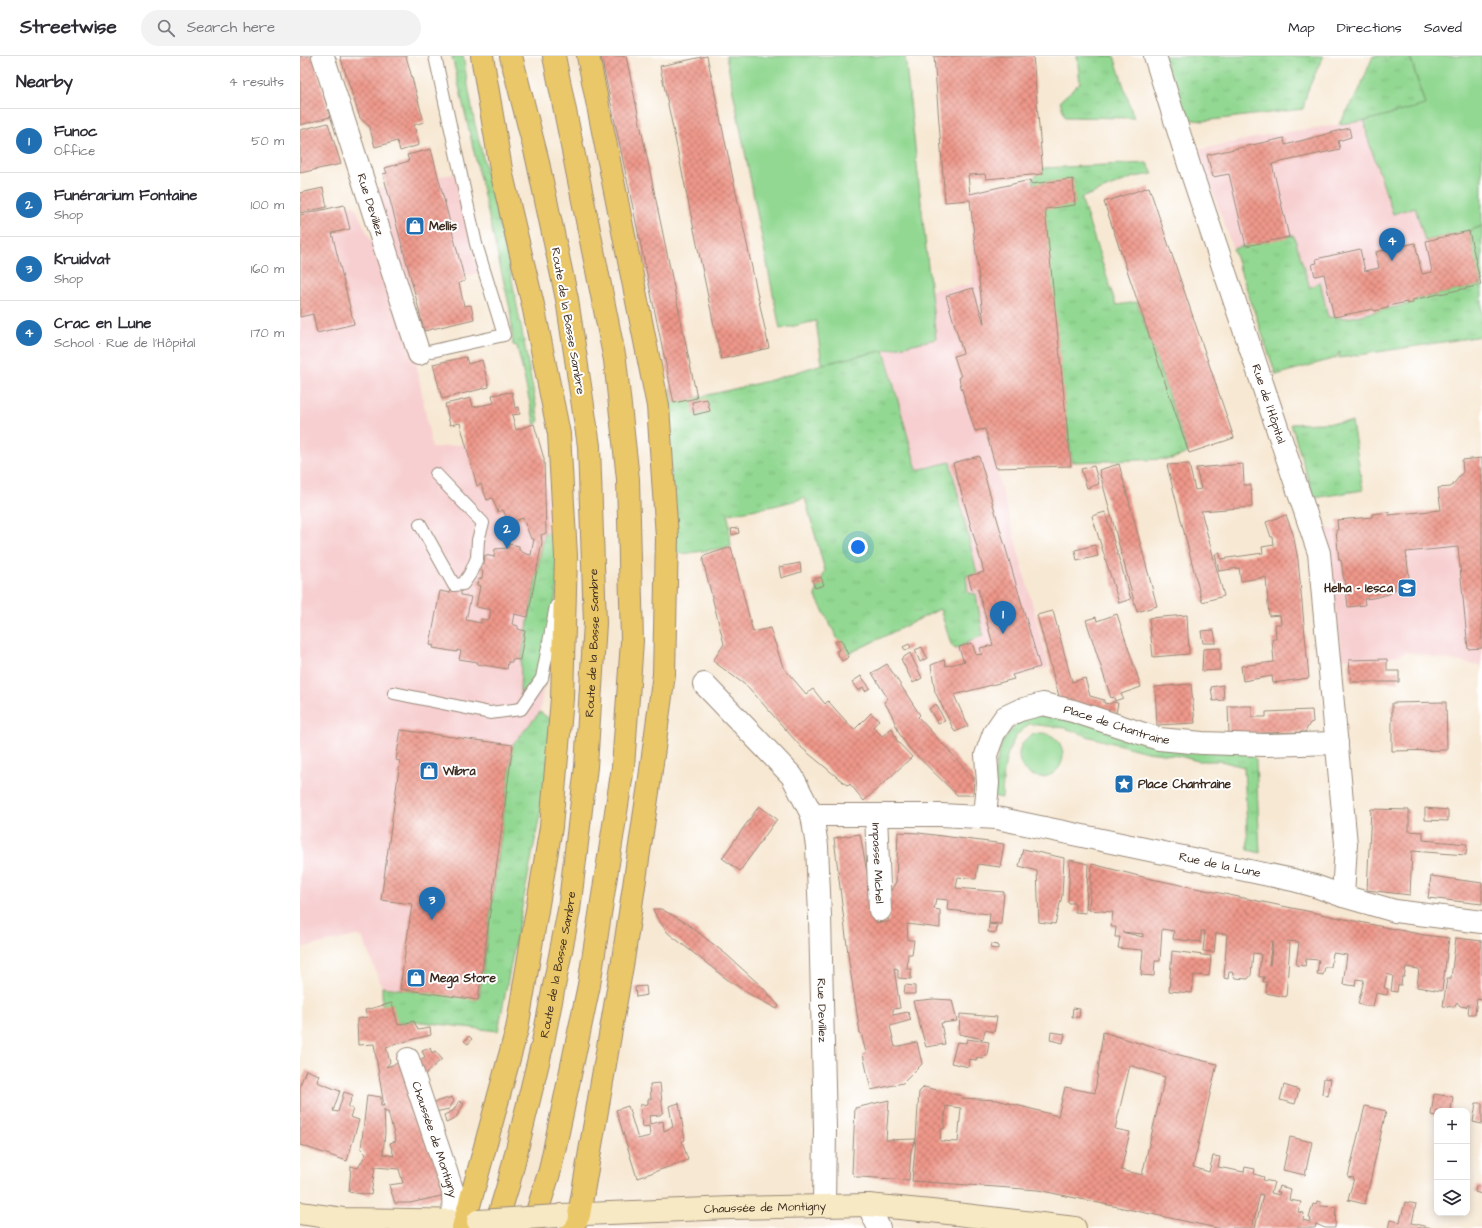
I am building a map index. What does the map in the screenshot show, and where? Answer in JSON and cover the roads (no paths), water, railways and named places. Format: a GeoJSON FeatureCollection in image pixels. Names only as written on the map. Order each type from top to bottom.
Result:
{"type":"FeatureCollection","features":[{"type":"Feature","properties":{"kind":"highway"},"geometry":{"type":"LineString","coordinates":[[471,1224],[517,1029],[551,827],[562,698],[566,556],[558,434],[532,305],[502,175],[482,56]]}},
{"type":"Feature","properties":{"kind":"highway","name":"Route de la Basse Sambre"},"geometry":{"type":"LineString","coordinates":[[471,1224],[508,1182],[543,1042],[569,910],[586,767],[595,623],[589,446],[573,337],[567,299],[537,158],[511,56]]}},
{"type":"Feature","properties":{"kind":"highway"},"geometry":{"type":"LineString","coordinates":[[532,1228],[550,1170],[589,985],[622,767],[632,641],[628,479],[615,360],[554,56]]}},
{"type":"Feature","properties":{"kind":"highway"},"geometry":{"type":"LineString","coordinates":[[570,1219],[623,960],[649,785],[663,681],[667,537],[658,406],[588,56]]}},
{"type":"Feature","properties":{"kind":"main road","name":"Chaussée de Montigny"},"geometry":{"type":"LineString","coordinates":[[300,1213],[345,1223],[471,1224],[824,1205],[868,1205],[1075,1228]]}},
{"type":"Feature","properties":{"kind":"street","name":"Rue Devillez"},"geometry":{"type":"LineString","coordinates":[[323,56],[419,354]]}},
{"type":"Feature","properties":{"kind":"street","name":"Rue de l'Hôpital"},"geometry":{"type":"LineString","coordinates":[[1155,56],[1190,168],[1319,553],[1337,752]]}},
{"type":"Feature","properties":{"kind":"street","name":"Rue Devillez"},"geometry":{"type":"LineString","coordinates":[[704,684],[792,776],[812,815],[817,846],[820,916],[825,1129],[824,1205]]}},
{"type":"Feature","properties":{"kind":"street","name":"Place de Chantraine"},"geometry":{"type":"LineString","coordinates":[[985,818],[988,783],[986,755],[994,733],[1005,717],[1020,710],[1043,704],[1073,710],[1159,739],[1202,743],[1264,745],[1337,752]]}},
{"type":"Feature","properties":{"kind":"street"},"geometry":{"type":"LineString","coordinates":[[1337,752],[1346,844],[1343,896]]}},
{"type":"Feature","properties":{"kind":"street"},"geometry":{"type":"LineString","coordinates":[[812,815],[876,815]]}},
{"type":"Feature","properties":{"kind":"street","name":"Rue de la Lune"},"geometry":{"type":"LineString","coordinates":[[876,815],[997,818],[1293,880],[1395,911],[1482,922]]}},
{"type":"Feature","properties":{"kind":"street","name":"Impasse Michel"},"geometry":{"type":"LineString","coordinates":[[876,815],[880,910]]}},
{"type":"Feature","properties":{"kind":"street","name":"Chaussée de Montigny"},"geometry":{"type":"LineString","coordinates":[[408,1059],[452,1192],[471,1224]]}},
{"type":"Feature","properties":{"kind":"street"},"geometry":{"type":"LineString","coordinates":[[868,1205],[879,1228]]}},
{"type":"Feature","properties":{"kind":"lane"},"geometry":{"type":"LineString","coordinates":[[419,354],[504,335],[476,244],[435,56]]}},
{"type":"Feature","properties":{"kind":"lane"},"geometry":{"type":"LineString","coordinates":[[420,524],[454,585],[463,584],[470,574],[477,558],[478,540],[483,523],[436,474]]}},
{"type":"Feature","properties":{"kind":"lane"},"geometry":{"type":"LineString","coordinates":[[394,693],[490,713],[521,709],[542,678],[566,556]]}},
{"type":"Feature","properties":{"kind":"place","name":"Mellis"},"geometry":{"type":"Point","coordinates":[415,226]}},
{"type":"Feature","properties":{"kind":"place","name":"Crac en Lune"},"geometry":{"type":"Point","coordinates":[1392,261]}},
{"type":"Feature","properties":{"kind":"place","name":"Funérarium Fontaine"},"geometry":{"type":"Point","coordinates":[507,549]}},
{"type":"Feature","properties":{"kind":"place","name":"Helha - Iesca"},"geometry":{"type":"Point","coordinates":[1407,588]}},
{"type":"Feature","properties":{"kind":"place","name":"Funoc"},"geometry":{"type":"Point","coordinates":[1003,634]}},
{"type":"Feature","properties":{"kind":"place","name":"Wibra"},"geometry":{"type":"Point","coordinates":[429,771]}},
{"type":"Feature","properties":{"kind":"place","name":"Place Chantraine"},"geometry":{"type":"Point","coordinates":[1124,784]}},
{"type":"Feature","properties":{"kind":"place","name":"Kruidvat"},"geometry":{"type":"Point","coordinates":[432,920]}},
{"type":"Feature","properties":{"kind":"place","name":"Mega Store"},"geometry":{"type":"Point","coordinates":[416,978]}}]}
